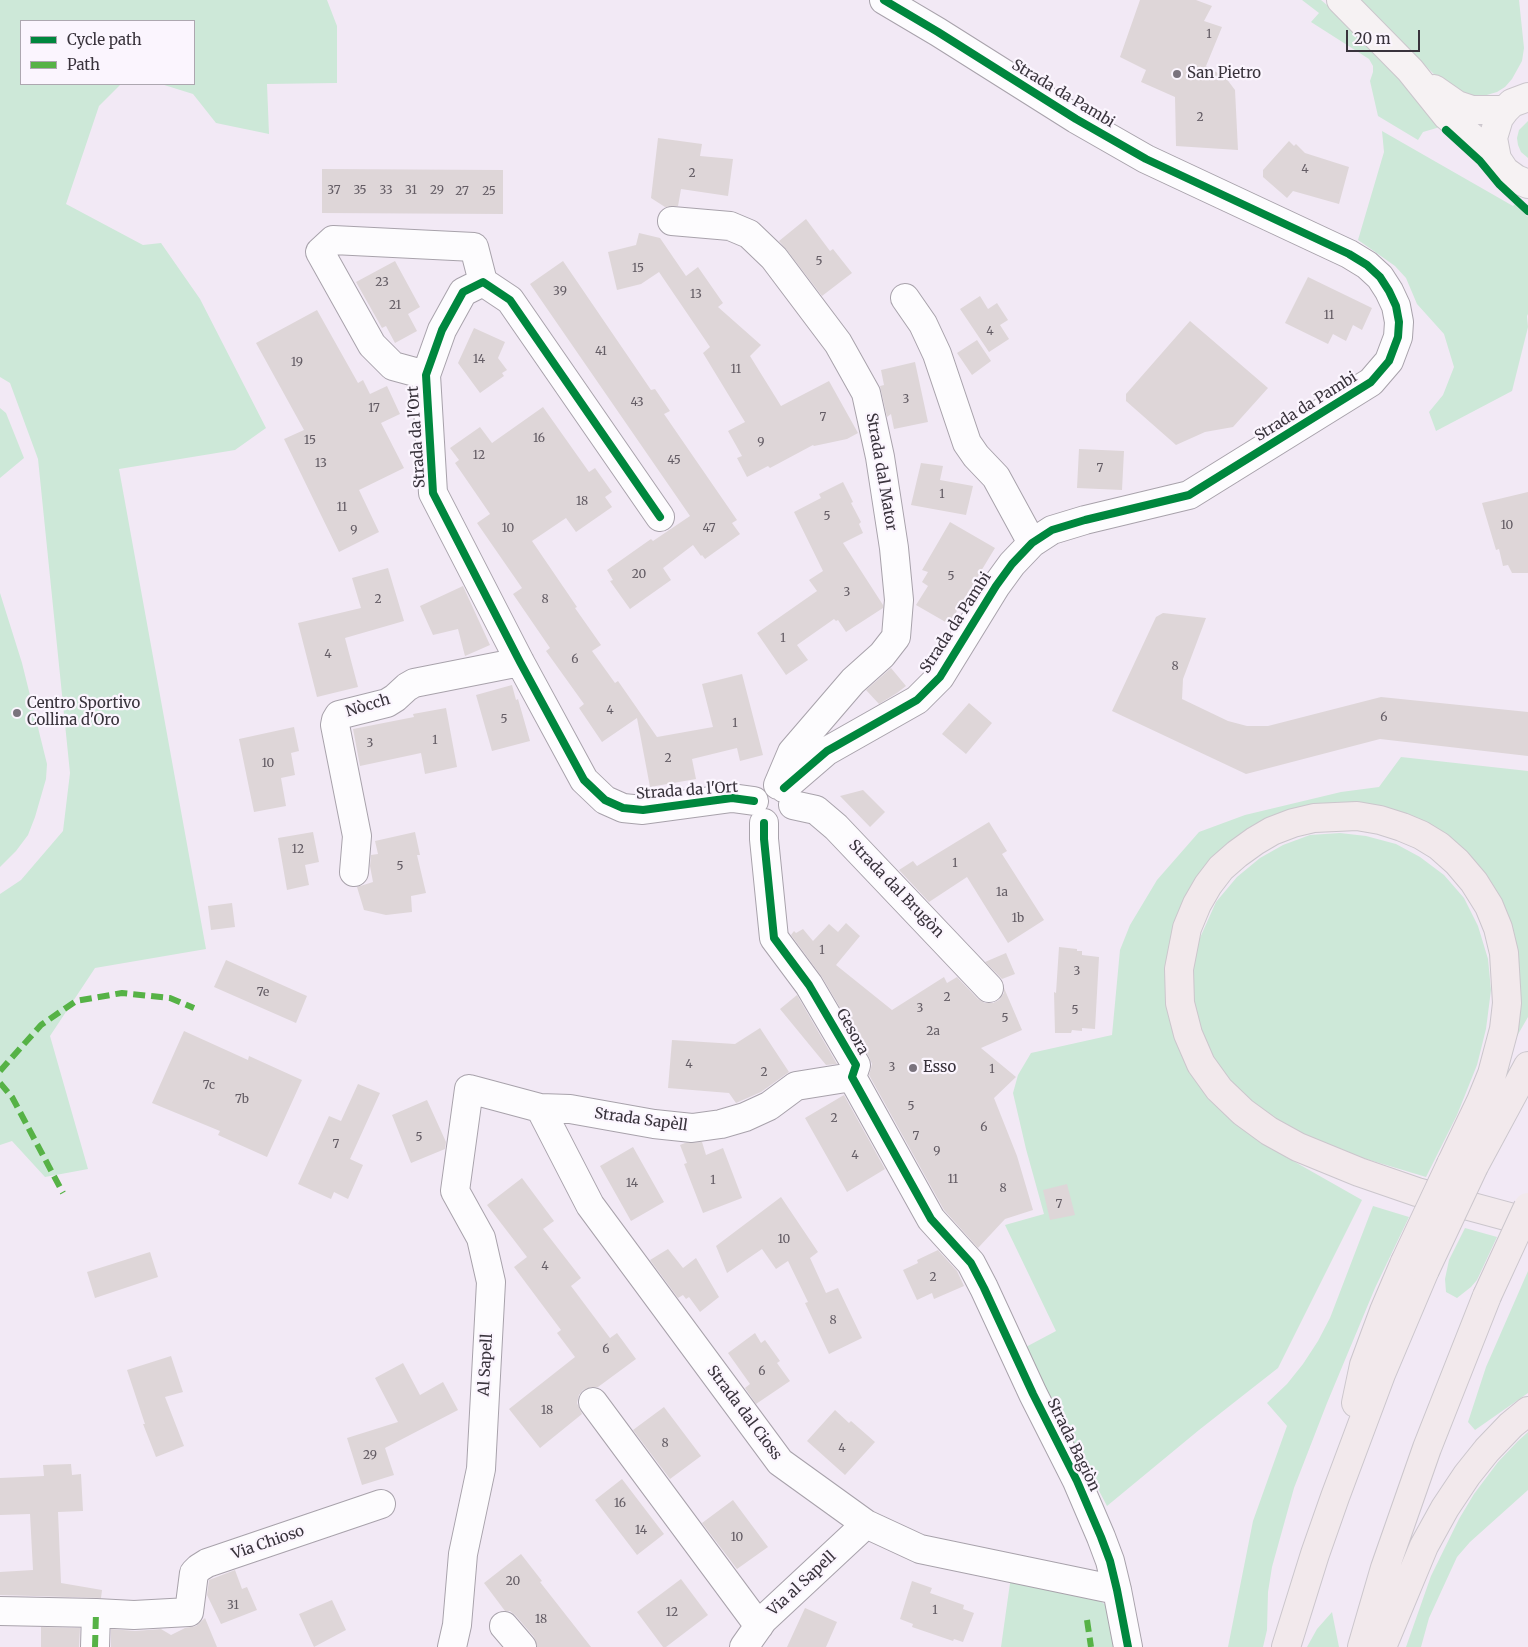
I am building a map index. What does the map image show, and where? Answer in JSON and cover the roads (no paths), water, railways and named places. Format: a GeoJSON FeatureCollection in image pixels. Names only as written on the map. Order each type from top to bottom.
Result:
{"type":"FeatureCollection","features":[{"type":"Feature","properties":{"kind":"highway"},"geometry":{"type":"LineString","coordinates":[[1463,1165],[1481,1101],[1492,1074],[1504,1029],[1508,1003],[1504,953],[1498,928],[1489,906],[1474,882],[1457,862],[1439,846],[1421,835],[1387,822],[1357,816],[1314,818],[1286,825],[1255,841],[1226,863],[1208,885],[1197,904],[1187,928],[1179,970],[1180,1003],[1188,1034],[1201,1064],[1219,1089],[1242,1112],[1269,1132],[1298,1147],[1328,1160],[1417,1192],[1528,1222]]}},
{"type":"Feature","properties":{"kind":"highway"},"geometry":{"type":"LineString","coordinates":[[1286,1647],[1314,1554],[1335,1497],[1364,1365],[1384,1311],[1415,1266],[1463,1165],[1528,1066]]}},
{"type":"Feature","properties":{"kind":"highway"},"geometry":{"type":"LineString","coordinates":[[1362,1647],[1386,1568],[1427,1448],[1487,1296],[1528,1208]]}},
{"type":"Feature","properties":{"kind":"highway"},"geometry":{"type":"LineString","coordinates":[[1382,1647],[1424,1546],[1445,1508],[1467,1475],[1487,1450],[1511,1425],[1528,1411]]}},
{"type":"Feature","properties":{"kind":"main road"},"geometry":{"type":"LineString","coordinates":[[1341,0],[1410,70],[1447,116],[1497,159],[1505,171],[1516,179],[1528,184]]}},
{"type":"Feature","properties":{"kind":"main road"},"geometry":{"type":"LineString","coordinates":[[1410,70],[1445,98],[1457,105],[1472,110],[1480,111],[1520,98]]}},
{"type":"Feature","properties":{"kind":"main road"},"geometry":{"type":"LineString","coordinates":[[1497,159],[1493,138],[1498,118],[1520,98]]}},
{"type":"Feature","properties":{"kind":"street","name":"Strada da Pambi"},"geometry":{"type":"LineString","coordinates":[[785,793],[828,751],[917,700],[940,678],[996,586],[1012,564],[1032,544],[1052,530],[1189,495],[1371,382],[1389,361],[1395,349],[1400,322],[1390,291],[1367,265],[1349,254],[1146,159],[1076,120],[884,0]]}},
{"type":"Feature","properties":{"kind":"street","name":"Strada dal Mator"},"geometry":{"type":"LineString","coordinates":[[672,220],[730,226],[749,234],[774,258],[838,343],[866,393],[880,457],[899,591],[896,637],[882,655],[854,681],[792,752],[785,793]]}},
{"type":"Feature","properties":{"kind":"street","name":"Strada da l'Ort"},"geometry":{"type":"LineString","coordinates":[[426,375],[392,366],[372,345],[320,252],[333,240],[474,247],[483,282],[463,292],[442,330],[426,375],[434,493],[520,662],[584,780],[605,800],[623,808],[643,810],[732,798],[759,812]]}},
{"type":"Feature","properties":{"kind":"street"},"geometry":{"type":"LineString","coordinates":[[483,282],[510,300],[660,516]]}},
{"type":"Feature","properties":{"kind":"street"},"geometry":{"type":"LineString","coordinates":[[905,298],[923,324],[937,354],[967,443],[1005,490],[1032,544]]}},
{"type":"Feature","properties":{"kind":"street","name":"Nòcch"},"geometry":{"type":"LineString","coordinates":[[354,872],[356,836],[335,725],[338,715],[387,703],[414,683],[520,662]]}},
{"type":"Feature","properties":{"kind":"street"},"geometry":{"type":"LineString","coordinates":[[765,786],[785,793],[792,812],[789,818],[778,824],[759,812],[760,790],[765,786]]}},
{"type":"Feature","properties":{"kind":"street","name":"Strada dal Brugòn"},"geometry":{"type":"LineString","coordinates":[[785,793],[816,810],[836,826],[989,988]]}},
{"type":"Feature","properties":{"kind":"street","name":"Gesora"},"geometry":{"type":"LineString","coordinates":[[759,812],[764,839],[774,938],[810,986],[856,1065],[852,1077],[931,1219],[971,1263]]}},
{"type":"Feature","properties":{"kind":"street","name":"Strada Sapèll"},"geometry":{"type":"LineString","coordinates":[[468,1089],[540,1108],[570,1109],[654,1124],[692,1128],[721,1124],[745,1117],[769,1106],[796,1086],[852,1077]]}},
{"type":"Feature","properties":{"kind":"street","name":"Al Sapell"},"geometry":{"type":"LineString","coordinates":[[452,1647],[457,1625],[463,1554],[481,1469],[490,1282],[481,1238],[455,1191],[468,1089]]}},
{"type":"Feature","properties":{"kind":"street","name":"Strada dal Cioss"},"geometry":{"type":"LineString","coordinates":[[540,1108],[590,1205],[780,1462],[866,1524],[920,1549],[1117,1590]]}},
{"type":"Feature","properties":{"kind":"street","name":"Strada Bagiòn"},"geometry":{"type":"LineString","coordinates":[[971,1263],[1094,1520],[1110,1561],[1128,1647]]}},
{"type":"Feature","properties":{"kind":"street"},"geometry":{"type":"LineString","coordinates":[[593,1402],[752,1636]]}},
{"type":"Feature","properties":{"kind":"street","name":"Via Chioso"},"geometry":{"type":"LineString","coordinates":[[96,1613],[134,1615],[189,1612],[194,1573],[207,1563],[381,1504]]}},
{"type":"Feature","properties":{"kind":"street","name":"Via al Sapell"},"geometry":{"type":"LineString","coordinates":[[752,1636],[763,1620],[866,1524]]}},
{"type":"Feature","properties":{"kind":"street"},"geometry":{"type":"LineString","coordinates":[[0,1611],[96,1613],[95,1647]]}},
{"type":"Feature","properties":{"kind":"street"},"geometry":{"type":"LineString","coordinates":[[504,1626],[522,1647]]}},
{"type":"Feature","properties":{"kind":"place","name":"San Pietro"},"geometry":{"type":"Point","coordinates":[1177,74]}},
{"type":"Feature","properties":{"kind":"place","name":"Centro Sportivo Collina d'Oro"},"geometry":{"type":"Point","coordinates":[17,713]}},
{"type":"Feature","properties":{"kind":"place","name":"Esso"},"geometry":{"type":"Point","coordinates":[913,1068]}}]}
